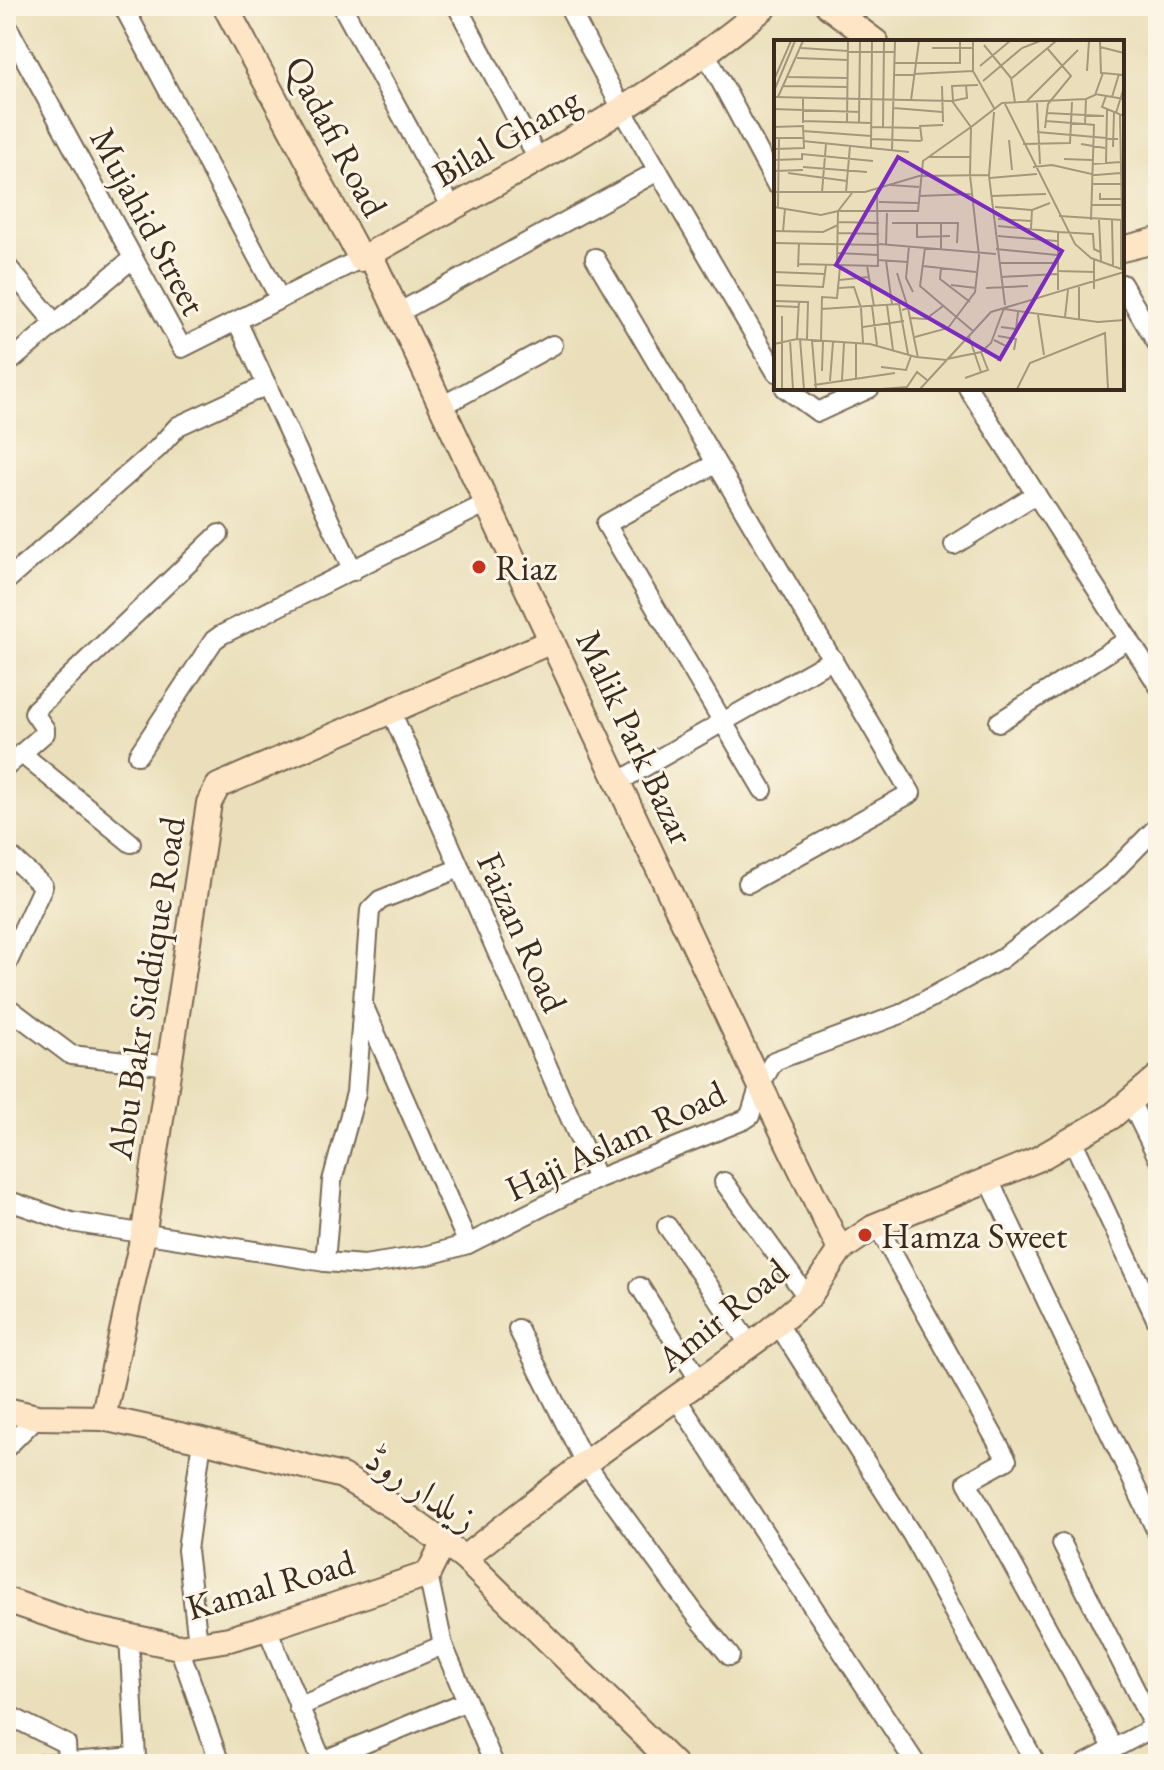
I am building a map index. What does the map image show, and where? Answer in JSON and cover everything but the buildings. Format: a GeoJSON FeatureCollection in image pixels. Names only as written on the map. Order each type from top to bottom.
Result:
{"type":"FeatureCollection","features":[{"type":"Feature","properties":{"kind":"street"},"geometry":{"type":"LineString","coordinates":[[123,6],[280,299]]}},
{"type":"Feature","properties":{"kind":"street","name":"Qadafi Road"},"geometry":{"type":"LineString","coordinates":[[225,6],[366,256]]}},
{"type":"Feature","properties":{"kind":"street"},"geometry":{"type":"LineString","coordinates":[[342,6],[452,208]]}},
{"type":"Feature","properties":{"kind":"street"},"geometry":{"type":"LineString","coordinates":[[457,6],[538,159]]}},
{"type":"Feature","properties":{"kind":"street"},"geometry":{"type":"LineString","coordinates":[[568,6],[623,111],[706,54],[766,6]]}},
{"type":"Feature","properties":{"kind":"street"},"geometry":{"type":"LineString","coordinates":[[828,6],[873,40]]}},
{"type":"Feature","properties":{"kind":"street","name":"Mujahid Street"},"geometry":{"type":"LineString","coordinates":[[9,35],[182,348],[366,256]]}},
{"type":"Feature","properties":{"kind":"street"},"geometry":{"type":"LineString","coordinates":[[706,54],[774,180]]}},
{"type":"Feature","properties":{"kind":"street","name":"Bilal Ghang"},"geometry":{"type":"LineString","coordinates":[[366,256],[623,111],[774,369]]}},
{"type":"Feature","properties":{"kind":"street"},"geometry":{"type":"LineString","coordinates":[[398,313],[658,171]]}},
{"type":"Feature","properties":{"kind":"street"},"geometry":{"type":"LineString","coordinates":[[1124,248],[1158,240]]}},
{"type":"Feature","properties":{"kind":"street","name":"Malik Park Bazar"},"geometry":{"type":"LineString","coordinates":[[366,256],[398,313],[840,1250]]}},
{"type":"Feature","properties":{"kind":"street"},"geometry":{"type":"LineString","coordinates":[[6,365],[133,258]]}},
{"type":"Feature","properties":{"kind":"street"},"geometry":{"type":"LineString","coordinates":[[595,258],[911,793],[748,883]]}},
{"type":"Feature","properties":{"kind":"street"},"geometry":{"type":"LineString","coordinates":[[6,265],[55,323]]}},
{"type":"Feature","properties":{"kind":"street"},"geometry":{"type":"LineString","coordinates":[[1124,287],[1158,345]]}},
{"type":"Feature","properties":{"kind":"street"},"geometry":{"type":"LineString","coordinates":[[237,321],[353,571]]}},
{"type":"Feature","properties":{"kind":"street"},"geometry":{"type":"LineString","coordinates":[[442,406],[553,345]]}},
{"type":"Feature","properties":{"kind":"street"},"geometry":{"type":"LineString","coordinates":[[6,581],[158,448],[178,426],[267,385]]}},
{"type":"Feature","properties":{"kind":"street"},"geometry":{"type":"LineString","coordinates":[[788,390],[818,412],[866,390]]}},
{"type":"Feature","properties":{"kind":"street"},"geometry":{"type":"LineString","coordinates":[[969,390],[1158,685]]}},
{"type":"Feature","properties":{"kind":"street"},"geometry":{"type":"LineString","coordinates":[[715,464],[606,524],[763,790]]}},
{"type":"Feature","properties":{"kind":"street"},"geometry":{"type":"LineString","coordinates":[[954,545],[1036,494]]}},
{"type":"Feature","properties":{"kind":"street"},"geometry":{"type":"LineString","coordinates":[[138,755],[214,640],[487,503]]}},
{"type":"Feature","properties":{"kind":"street"},"geometry":{"type":"LineString","coordinates":[[6,767],[45,733],[35,710],[219,534]]}},
{"type":"Feature","properties":{"kind":"street"},"geometry":{"type":"LineString","coordinates":[[999,722],[1129,639]]}},
{"type":"Feature","properties":{"kind":"street","name":"Abu Bakr Siddique Road"},"geometry":{"type":"LineString","coordinates":[[103,1418],[144,1231],[209,803],[218,786],[552,641]]}},
{"type":"Feature","properties":{"kind":"street"},"geometry":{"type":"LineString","coordinates":[[618,782],[833,659]]}},
{"type":"Feature","properties":{"kind":"street","name":"Faizan Road"},"geometry":{"type":"LineString","coordinates":[[391,711],[597,1179]]}},
{"type":"Feature","properties":{"kind":"street"},"geometry":{"type":"LineString","coordinates":[[22,754],[131,843]]}},
{"type":"Feature","properties":{"kind":"street","name":"Haji Aslam Road"},"geometry":{"type":"LineString","coordinates":[[6,1200],[71,1222],[144,1231],[258,1253],[325,1262],[364,1265],[429,1255],[468,1244],[597,1179],[744,1120],[754,1109],[760,1085],[774,1061],[901,1014],[1001,959],[1110,875],[1158,826]]}},
{"type":"Feature","properties":{"kind":"street"},"geometry":{"type":"LineString","coordinates":[[6,852],[43,886],[6,966]]}},
{"type":"Feature","properties":{"kind":"street"},"geometry":{"type":"LineString","coordinates":[[325,1262],[332,1181],[356,1093],[370,910],[374,904],[460,868]]}},
{"type":"Feature","properties":{"kind":"street"},"geometry":{"type":"LineString","coordinates":[[6,1006],[71,1055],[170,1066]]}},
{"type":"Feature","properties":{"kind":"street"},"geometry":{"type":"LineString","coordinates":[[364,1006],[468,1244]]}},
{"type":"Feature","properties":{"kind":"street","name":"Amir Road"},"geometry":{"type":"LineString","coordinates":[[464,1558],[585,1463],[778,1324],[808,1298],[840,1250],[877,1225],[1038,1159],[1111,1117],[1158,1077]]}},
{"type":"Feature","properties":{"kind":"street"},"geometry":{"type":"LineString","coordinates":[[1130,1101],[1158,1158]]}},
{"type":"Feature","properties":{"kind":"street"},"geometry":{"type":"LineString","coordinates":[[1072,1139],[1158,1323]]}},
{"type":"Feature","properties":{"kind":"street"},"geometry":{"type":"LineString","coordinates":[[988,1178],[1158,1534]]}},
{"type":"Feature","properties":{"kind":"street"},"geometry":{"type":"LineString","coordinates":[[724,1182],[808,1298]]}},
{"type":"Feature","properties":{"kind":"street"},"geometry":{"type":"LineString","coordinates":[[877,1225],[1007,1460],[967,1482],[1114,1749]]}},
{"type":"Feature","properties":{"kind":"street"},"geometry":{"type":"LineString","coordinates":[[667,1226],[750,1345]]}},
{"type":"Feature","properties":{"kind":"street"},"geometry":{"type":"LineString","coordinates":[[640,1287],[700,1381]]}},
{"type":"Feature","properties":{"kind":"street"},"geometry":{"type":"LineString","coordinates":[[778,1324],[912,1535],[1036,1764]]}},
{"type":"Feature","properties":{"kind":"street"},"geometry":{"type":"LineString","coordinates":[[518,1329],[585,1463],[696,1615],[730,1656]]}},
{"type":"Feature","properties":{"kind":"street"},"geometry":{"type":"LineString","coordinates":[[676,1398],[916,1764]]}},
{"type":"Feature","properties":{"kind":"street","name":"زیلدار روڈ"},"geometry":{"type":"LineString","coordinates":[[6,1410],[37,1417],[103,1418],[342,1476],[397,1509],[464,1558],[674,1764]]}},
{"type":"Feature","properties":{"kind":"street"},"geometry":{"type":"LineString","coordinates":[[6,1448],[37,1417]]}},
{"type":"Feature","properties":{"kind":"street"},"geometry":{"type":"LineString","coordinates":[[202,1440],[187,1550],[189,1645],[220,1764]]}},
{"type":"Feature","properties":{"kind":"street"},"geometry":{"type":"LineString","coordinates":[[443,1544],[428,1574],[443,1645],[494,1764]]}},
{"type":"Feature","properties":{"kind":"street"},"geometry":{"type":"LineString","coordinates":[[1062,1544],[1156,1726],[1085,1764]]}},
{"type":"Feature","properties":{"kind":"street","name":"Kamal Road"},"geometry":{"type":"LineString","coordinates":[[6,1600],[89,1628],[189,1645],[229,1639],[267,1628],[428,1574]]}},
{"type":"Feature","properties":{"kind":"street"},"geometry":{"type":"LineString","coordinates":[[267,1628],[322,1761],[467,1701]]}},
{"type":"Feature","properties":{"kind":"street"},"geometry":{"type":"LineString","coordinates":[[43,1764],[136,1757],[129,1637]]}},
{"type":"Feature","properties":{"kind":"street"},"geometry":{"type":"LineString","coordinates":[[298,1707],[443,1645]]}},
{"type":"Feature","properties":{"kind":"street"},"geometry":{"type":"LineString","coordinates":[[6,1714],[66,1744],[75,1762]]}},
{"type":"Feature","properties":{"kind":"place","name":"Riaz"},"geometry":{"type":"Point","coordinates":[479,567]}},
{"type":"Feature","properties":{"kind":"place","name":"Hamza Sweet"},"geometry":{"type":"Point","coordinates":[865,1235]}}]}
